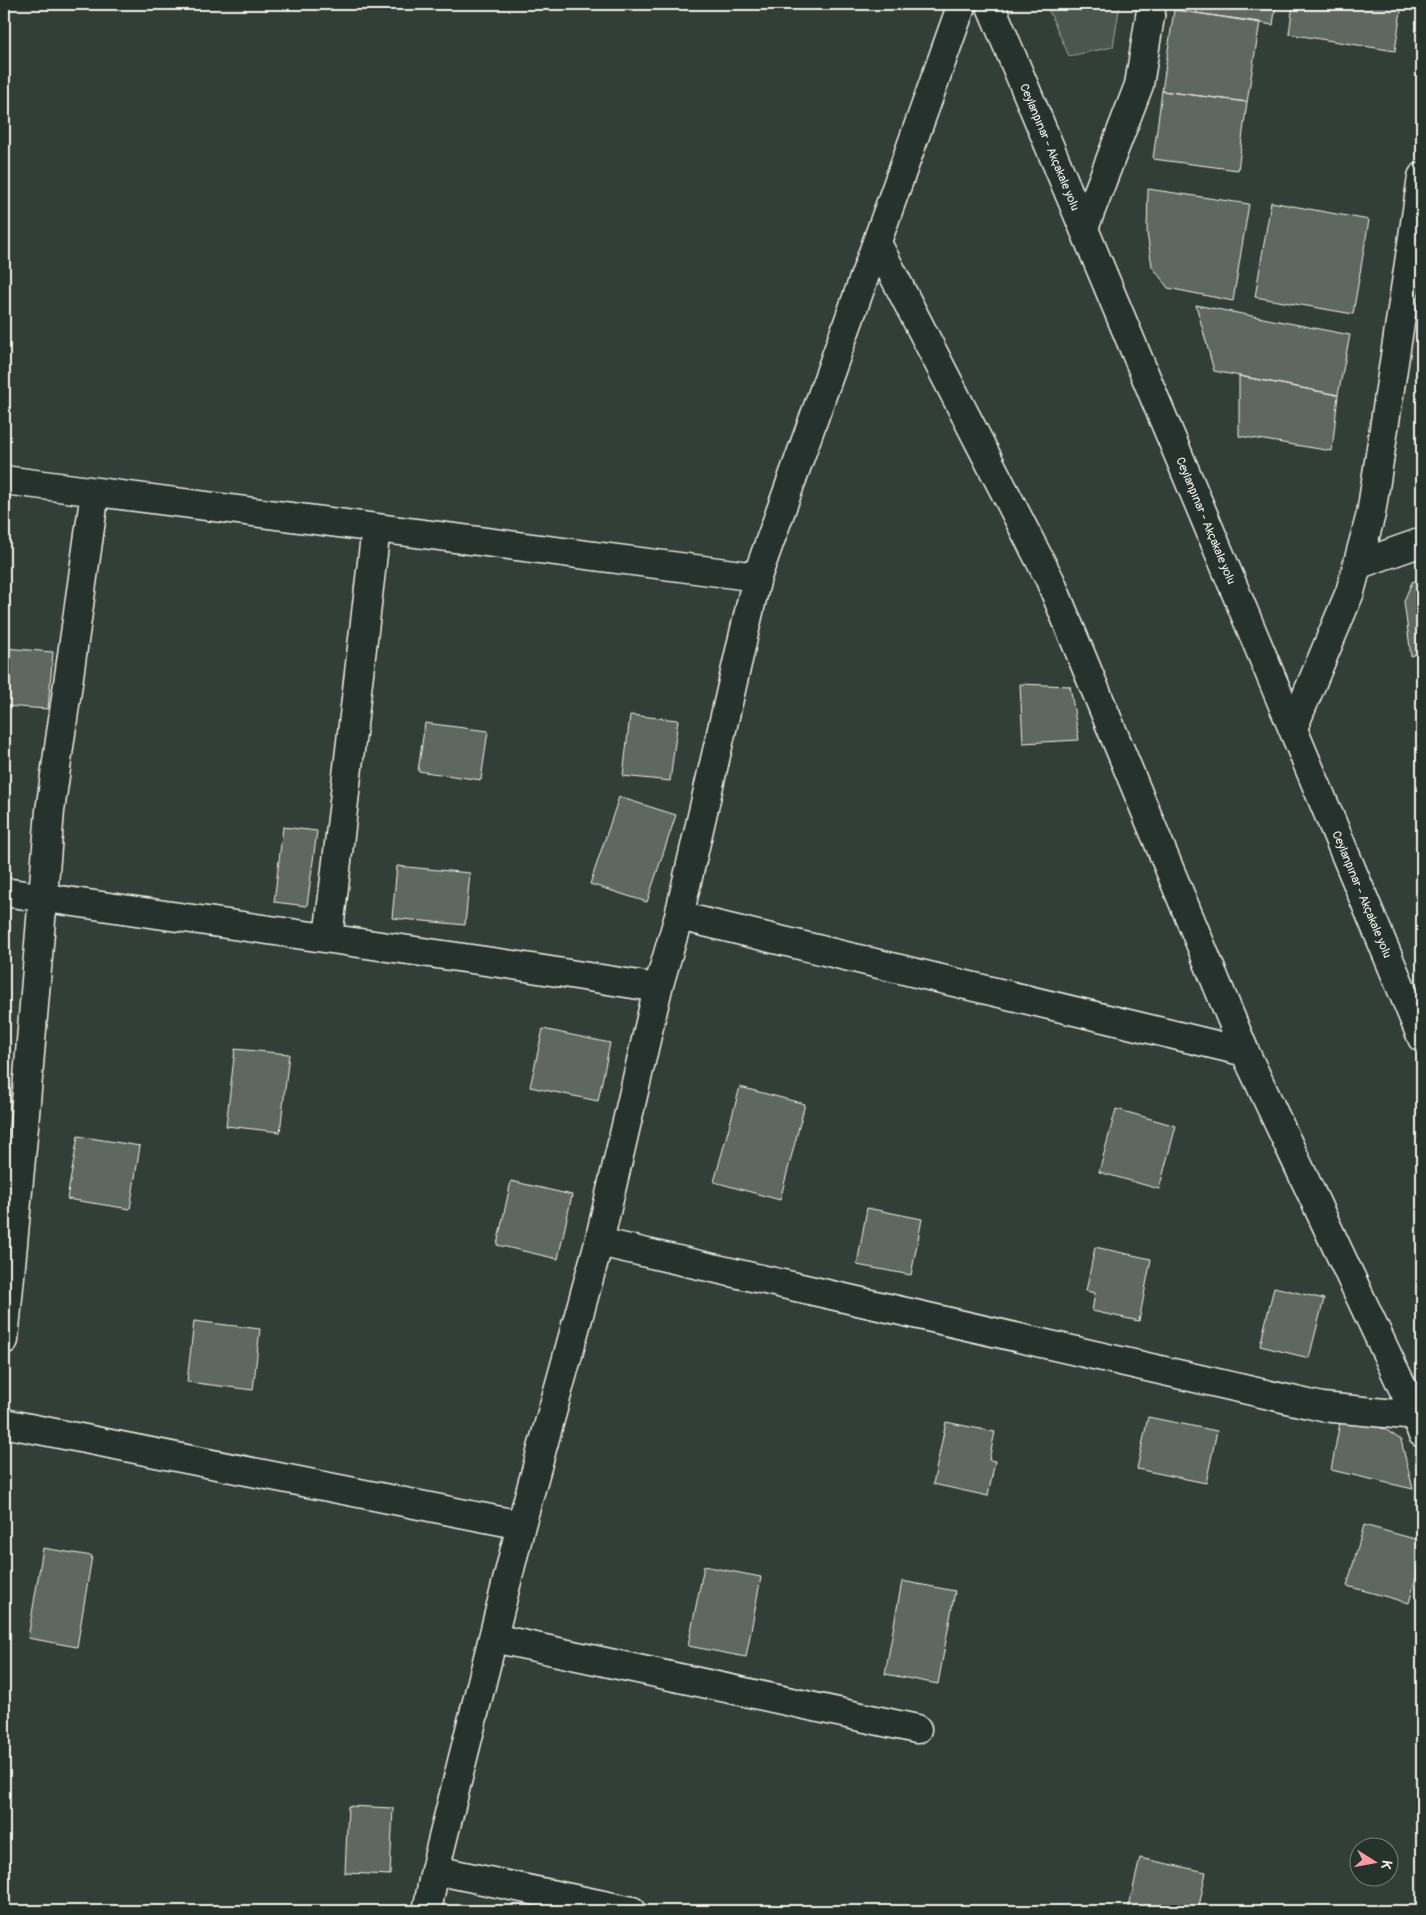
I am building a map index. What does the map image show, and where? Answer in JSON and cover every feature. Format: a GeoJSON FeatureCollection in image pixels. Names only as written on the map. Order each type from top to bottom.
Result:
{"type":"FeatureCollection","features":[{"type":"Feature","properties":{"kind":"street"},"geometry":{"type":"LineString","coordinates":[[427,1911],[435,1870],[521,1525],[599,1242],[658,988],[679,916],[757,577],[962,4]]}},
{"type":"Feature","properties":{"kind":"street","name":"Ceylanpınar - Akçakale yolu"},"geometry":{"type":"LineString","coordinates":[[990,4],[1422,1038]]}},
{"type":"Feature","properties":{"kind":"street"},"geometry":{"type":"LineString","coordinates":[[1084,228],[1139,85],[1152,4]]}},
{"type":"Feature","properties":{"kind":"street"},"geometry":{"type":"LineString","coordinates":[[1293,728],[1350,592],[1371,514],[1422,177]]}},
{"type":"Feature","properties":{"kind":"street"},"geometry":{"type":"LineString","coordinates":[[877,243],[1050,580],[1245,1052],[1420,1421]]}},
{"type":"Feature","properties":{"kind":"street"},"geometry":{"type":"LineString","coordinates":[[4,480],[757,577]]}},
{"type":"Feature","properties":{"kind":"street"},"geometry":{"type":"LineString","coordinates":[[4,1340],[50,811],[95,492]]}},
{"type":"Feature","properties":{"kind":"street"},"geometry":{"type":"LineString","coordinates":[[328,938],[376,528]]}},
{"type":"Feature","properties":{"kind":"street"},"geometry":{"type":"LineString","coordinates":[[1357,565],[1422,542]]}},
{"type":"Feature","properties":{"kind":"street"},"geometry":{"type":"LineString","coordinates":[[4,892],[513,965],[658,988]]}},
{"type":"Feature","properties":{"kind":"street"},"geometry":{"type":"LineString","coordinates":[[679,916],[1245,1052]]}},
{"type":"Feature","properties":{"kind":"street"},"geometry":{"type":"LineString","coordinates":[[599,1242],[1322,1407],[1420,1421]]}},
{"type":"Feature","properties":{"kind":"street"},"geometry":{"type":"LineString","coordinates":[[4,1423],[521,1525]]}},
{"type":"Feature","properties":{"kind":"street"},"geometry":{"type":"LineString","coordinates":[[493,1638],[917,1729]]}},
{"type":"Feature","properties":{"kind":"street"},"geometry":{"type":"LineString","coordinates":[[435,1870],[632,1911]]}},
{"type":"Feature","properties":{"kind":"shaded area"},"geometry":{"type":"Polygon","coordinates":[[[1046,4],[1120,4],[1113,47],[1069,56],[1046,4]]]}},
{"type":"Feature","properties":{"kind":"building"},"geometry":{"type":"Polygon","coordinates":[[[1198,4],[1276,4],[1273,25],[1196,13],[1198,4]]]}},
{"type":"Feature","properties":{"kind":"building"},"geometry":{"type":"Polygon","coordinates":[[[1293,4],[1402,4],[1395,51],[1289,34],[1293,4]]]}},
{"type":"Feature","properties":{"kind":"building"},"geometry":{"type":"Polygon","coordinates":[[[1174,10],[1260,22],[1247,102],[1162,91],[1174,10]]]}},
{"type":"Feature","properties":{"kind":"building"},"geometry":{"type":"Polygon","coordinates":[[[1162,91],[1247,102],[1238,170],[1153,159],[1162,91]]]}},
{"type":"Feature","properties":{"kind":"building"},"geometry":{"type":"Polygon","coordinates":[[[1148,189],[1249,204],[1233,301],[1168,288],[1152,266],[1147,233],[1148,189]]]}},
{"type":"Feature","properties":{"kind":"building"},"geometry":{"type":"Polygon","coordinates":[[[1271,202],[1369,220],[1353,314],[1255,297],[1271,202]]]}},
{"type":"Feature","properties":{"kind":"building"},"geometry":{"type":"Polygon","coordinates":[[[1196,305],[1350,335],[1338,395],[1214,371],[1196,305]]]}},
{"type":"Feature","properties":{"kind":"building"},"geometry":{"type":"Polygon","coordinates":[[[1239,376],[1338,395],[1332,451],[1239,436],[1239,376]]]}},
{"type":"Feature","properties":{"kind":"building"},"geometry":{"type":"Polygon","coordinates":[[[1422,578],[1422,652],[1411,656],[1404,601],[1412,582],[1422,578]]]}},
{"type":"Feature","properties":{"kind":"building"},"geometry":{"type":"Polygon","coordinates":[[[4,648],[53,652],[48,709],[4,706],[4,648]]]}},
{"type":"Feature","properties":{"kind":"building"},"geometry":{"type":"Polygon","coordinates":[[[1020,684],[1070,686],[1079,740],[1023,743],[1020,684]]]}},
{"type":"Feature","properties":{"kind":"building"},"geometry":{"type":"Polygon","coordinates":[[[630,715],[678,720],[670,781],[623,776],[630,715]]]}},
{"type":"Feature","properties":{"kind":"building"},"geometry":{"type":"Polygon","coordinates":[[[425,723],[488,731],[481,780],[418,771],[425,723]]]}},
{"type":"Feature","properties":{"kind":"building"},"geometry":{"type":"Polygon","coordinates":[[[619,797],[676,815],[647,902],[590,884],[619,797]]]}},
{"type":"Feature","properties":{"kind":"building"},"geometry":{"type":"Polygon","coordinates":[[[283,827],[317,831],[307,906],[274,902],[283,827]]]}},
{"type":"Feature","properties":{"kind":"building"},"geometry":{"type":"Polygon","coordinates":[[[397,866],[470,873],[465,925],[392,918],[397,866]]]}},
{"type":"Feature","properties":{"kind":"building"},"geometry":{"type":"Polygon","coordinates":[[[543,1029],[610,1043],[598,1101],[530,1087],[543,1029]]]}},
{"type":"Feature","properties":{"kind":"building"},"geometry":{"type":"Polygon","coordinates":[[[235,1049],[289,1054],[280,1132],[226,1126],[235,1049]]]}},
{"type":"Feature","properties":{"kind":"building"},"geometry":{"type":"Polygon","coordinates":[[[740,1087],[805,1104],[780,1200],[714,1182],[740,1087]]]}},
{"type":"Feature","properties":{"kind":"building"},"geometry":{"type":"Polygon","coordinates":[[[1116,1109],[1176,1126],[1159,1189],[1099,1172],[1116,1109]]]}},
{"type":"Feature","properties":{"kind":"building"},"geometry":{"type":"Polygon","coordinates":[[[78,1136],[140,1146],[130,1209],[67,1199],[78,1136]]]}},
{"type":"Feature","properties":{"kind":"building"},"geometry":{"type":"Polygon","coordinates":[[[511,1181],[572,1195],[558,1259],[497,1245],[511,1181]]]}},
{"type":"Feature","properties":{"kind":"building"},"geometry":{"type":"Polygon","coordinates":[[[867,1208],[922,1219],[911,1275],[857,1265],[867,1208]]]}},
{"type":"Feature","properties":{"kind":"building"},"geometry":{"type":"Polygon","coordinates":[[[1095,1247],[1151,1259],[1139,1321],[1092,1311],[1095,1293],[1086,1291],[1095,1247]]]}},
{"type":"Feature","properties":{"kind":"building"},"geometry":{"type":"Polygon","coordinates":[[[1274,1287],[1324,1299],[1309,1358],[1260,1346],[1274,1287]]]}},
{"type":"Feature","properties":{"kind":"building"},"geometry":{"type":"Polygon","coordinates":[[[194,1321],[260,1329],[253,1390],[187,1382],[194,1321]]]}},
{"type":"Feature","properties":{"kind":"building"},"geometry":{"type":"Polygon","coordinates":[[[1148,1417],[1217,1431],[1206,1483],[1137,1469],[1148,1417]]]}},
{"type":"Feature","properties":{"kind":"building"},"geometry":{"type":"Polygon","coordinates":[[[1341,1417],[1385,1429],[1401,1440],[1413,1489],[1331,1470],[1341,1417]]]}},
{"type":"Feature","properties":{"kind":"building"},"geometry":{"type":"Polygon","coordinates":[[[946,1422],[995,1432],[989,1460],[995,1461],[988,1496],[933,1484],[946,1422]]]}},
{"type":"Feature","properties":{"kind":"building"},"geometry":{"type":"Polygon","coordinates":[[[1364,1525],[1422,1541],[1422,1555],[1409,1603],[1347,1586],[1364,1525]]]}},
{"type":"Feature","properties":{"kind":"building"},"geometry":{"type":"Polygon","coordinates":[[[43,1548],[92,1556],[77,1647],[28,1638],[43,1548]]]}},
{"type":"Feature","properties":{"kind":"building"},"geometry":{"type":"Polygon","coordinates":[[[704,1566],[761,1577],[746,1657],[688,1646],[704,1566]]]}},
{"type":"Feature","properties":{"kind":"building"},"geometry":{"type":"Polygon","coordinates":[[[902,1581],[955,1591],[938,1684],[885,1674],[902,1581]]]}},
{"type":"Feature","properties":{"kind":"building"},"geometry":{"type":"Polygon","coordinates":[[[348,1806],[393,1808],[390,1875],[345,1873],[348,1806]]]}},
{"type":"Feature","properties":{"kind":"building"},"geometry":{"type":"Polygon","coordinates":[[[1140,1858],[1206,1872],[1198,1911],[1128,1911],[1140,1858]]]}}]}
